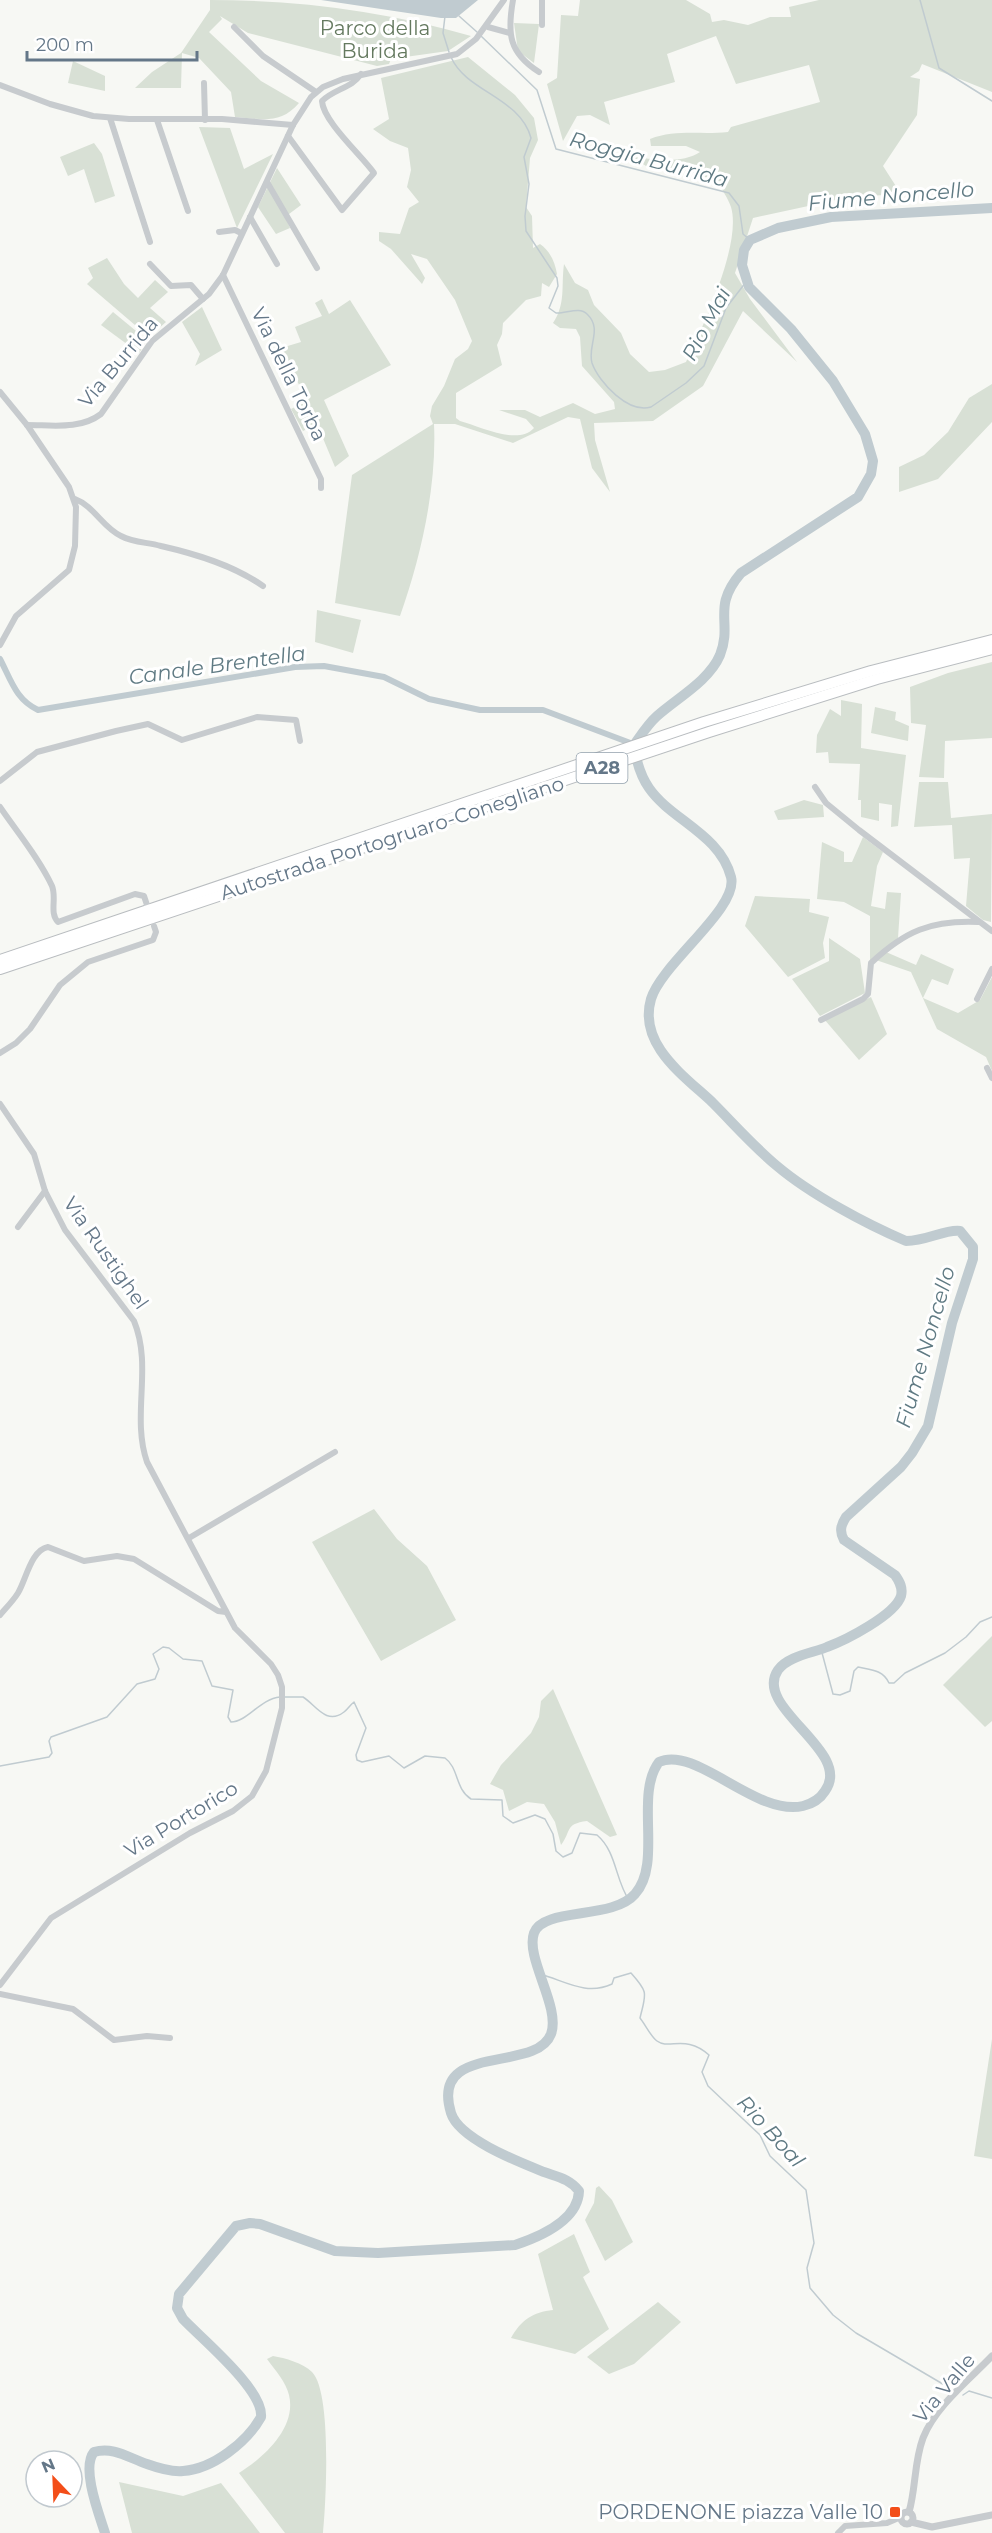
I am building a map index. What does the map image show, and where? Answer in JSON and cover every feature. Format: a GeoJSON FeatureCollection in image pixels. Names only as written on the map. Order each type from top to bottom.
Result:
{"type":"FeatureCollection","features":[{"type":"Feature","properties":{"kind":"highway","name":"Autostrada Portogruaro-Conegliano"},"geometry":{"type":"LineString","coordinates":[[0,969],[693,726],[992,640]]}},
{"type":"Feature","properties":{"kind":"highway","name":"Autostrada Portogruaro-Conegliano"},"geometry":{"type":"LineString","coordinates":[[874,675],[992,649]]}},
{"type":"Feature","properties":{"kind":"highway","name":"Autostrada Portogruaro-Conegliano"},"geometry":{"type":"LineString","coordinates":[[0,960],[327,855]]}},
{"type":"Feature","properties":{"kind":"street","name":"Via Burrida"},"geometry":{"type":"LineString","coordinates":[[27,425],[81,425],[91,422],[101,414],[152,341],[203,299],[223,275],[293,125],[316,92],[333,82],[361,74],[450,56],[477,39],[504,0]]}},
{"type":"Feature","properties":{"kind":"street"},"geometry":{"type":"LineString","coordinates":[[513,0],[510,33],[516,52],[539,72]]}},
{"type":"Feature","properties":{"kind":"street"},"geometry":{"type":"LineString","coordinates":[[542,0],[542,26]]}},
{"type":"Feature","properties":{"kind":"street"},"geometry":{"type":"LineString","coordinates":[[234,27],[263,56],[316,92]]}},
{"type":"Feature","properties":{"kind":"street"},"geometry":{"type":"LineString","coordinates":[[485,29],[510,33]]}},
{"type":"Feature","properties":{"kind":"street"},"geometry":{"type":"LineString","coordinates":[[288,136],[342,210],[374,174],[322,108],[322,101],[327,95],[356,82],[361,74]]}},
{"type":"Feature","properties":{"kind":"street"},"geometry":{"type":"LineString","coordinates":[[204,83],[205,120]]}},
{"type":"Feature","properties":{"kind":"street"},"geometry":{"type":"LineString","coordinates":[[0,85],[69,111],[110,118],[293,125]]}},
{"type":"Feature","properties":{"kind":"street"},"geometry":{"type":"LineString","coordinates":[[110,118],[150,242]]}},
{"type":"Feature","properties":{"kind":"street"},"geometry":{"type":"LineString","coordinates":[[157,120],[188,211]]}},
{"type":"Feature","properties":{"kind":"street"},"geometry":{"type":"LineString","coordinates":[[267,182],[317,268]]}},
{"type":"Feature","properties":{"kind":"street"},"geometry":{"type":"LineString","coordinates":[[250,217],[277,264]]}},
{"type":"Feature","properties":{"kind":"street"},"geometry":{"type":"LineString","coordinates":[[219,231],[235,230],[241,233]]}},
{"type":"Feature","properties":{"kind":"street"},"geometry":{"type":"LineString","coordinates":[[150,264],[171,286],[191,285],[203,299]]}},
{"type":"Feature","properties":{"kind":"street","name":"Via della Torba"},"geometry":{"type":"LineString","coordinates":[[223,275],[321,479],[321,488]]}},
{"type":"Feature","properties":{"kind":"street"},"geometry":{"type":"LineString","coordinates":[[0,392],[27,425],[75,499],[89,507],[118,535],[134,542],[159,545],[212,560],[263,586]]}},
{"type":"Feature","properties":{"kind":"street"},"geometry":{"type":"LineString","coordinates":[[0,645],[16,616],[66,574],[71,565],[75,546],[75,499]]}},
{"type":"Feature","properties":{"kind":"street"},"geometry":{"type":"LineString","coordinates":[[212,560],[216,551]]}},
{"type":"Feature","properties":{"kind":"street"},"geometry":{"type":"LineString","coordinates":[[0,782],[37,752],[148,724],[182,740],[203,736],[250,719],[296,720],[300,741]]}},
{"type":"Feature","properties":{"kind":"street"},"geometry":{"type":"LineString","coordinates":[[815,787],[826,803],[859,830],[947,895],[978,922],[991,929]]}},
{"type":"Feature","properties":{"kind":"street"},"geometry":{"type":"LineString","coordinates":[[0,807],[48,877],[55,893],[53,912],[58,922],[135,894],[144,896],[147,905]]}},
{"type":"Feature","properties":{"kind":"street"},"geometry":{"type":"LineString","coordinates":[[822,1020],[863,999],[867,994],[871,963],[902,938],[920,928],[941,923],[978,922]]}},
{"type":"Feature","properties":{"kind":"street"},"geometry":{"type":"LineString","coordinates":[[0,1053],[16,1043],[30,1029],[60,985],[88,962],[153,940],[156,932],[154,926]]}},
{"type":"Feature","properties":{"kind":"street"},"geometry":{"type":"LineString","coordinates":[[976,999],[992,969]]}},
{"type":"Feature","properties":{"kind":"street"},"geometry":{"type":"LineString","coordinates":[[987,1068],[992,1078]]}},
{"type":"Feature","properties":{"kind":"street","name":"Via Rustighel"},"geometry":{"type":"LineString","coordinates":[[0,1104],[34,1154],[45,1191],[65,1230],[134,1321],[141,1338],[143,1361],[141,1446],[147,1462],[226,1612]]}},
{"type":"Feature","properties":{"kind":"street","name":"Via Rustighel"},"geometry":{"type":"LineString","coordinates":[[18,1227],[45,1191]]}},
{"type":"Feature","properties":{"kind":"street"},"geometry":{"type":"LineString","coordinates":[[189,1538],[335,1452]]}},
{"type":"Feature","properties":{"kind":"street"},"geometry":{"type":"LineString","coordinates":[[0,1615],[20,1591],[41,1548],[48,1547],[84,1561],[117,1556],[134,1559],[218,1611],[226,1612]]}},
{"type":"Feature","properties":{"kind":"street","name":"Via Portorico"},"geometry":{"type":"LineString","coordinates":[[0,1985],[51,1918],[190,1833],[233,1811],[252,1796],[266,1771],[282,1693],[278,1675],[271,1664],[235,1628],[226,1612]]}},
{"type":"Feature","properties":{"kind":"street"},"geometry":{"type":"LineString","coordinates":[[0,1994],[73,2009],[114,2040],[147,2036],[170,2038]]}},
{"type":"Feature","properties":{"kind":"street","name":"Via Valle"},"geometry":{"type":"LineString","coordinates":[[909,2512],[914,2494],[917,2462],[926,2433],[954,2395],[992,2356]]}},
{"type":"Feature","properties":{"kind":"street"},"geometry":{"type":"LineString","coordinates":[[838,2533],[845,2526],[874,2525],[901,2517],[903,2513],[909,2512],[913,2517],[911,2522]]}},
{"type":"Feature","properties":{"kind":"street"},"geometry":{"type":"LineString","coordinates":[[901,2517],[904,2523],[911,2522],[932,2527],[992,2515]]}},
{"type":"Feature","properties":{"kind":"green space","name":"Parco della Burida"},"geometry":{"type":"Polygon","coordinates":[[[210,0],[276,2],[342,9],[407,20],[471,36],[448,51],[391,59],[389,64],[377,66],[248,33],[220,16],[222,19],[209,32],[261,81],[299,103],[292,110],[278,118],[270,119],[235,117],[231,92],[199,58],[182,53],[181,88],[135,88],[152,72],[181,53],[210,10],[210,0]]]}},
{"type":"Feature","properties":{"kind":"green space"},"geometry":{"type":"Polygon","coordinates":[[[580,0],[686,0],[710,14],[712,22],[724,20],[748,25],[770,17],[791,17],[789,7],[819,0],[992,0],[992,92],[922,64],[919,71],[910,77],[920,79],[917,115],[883,166],[901,194],[850,197],[753,218],[735,273],[750,299],[797,362],[743,311],[703,386],[653,421],[594,423],[595,440],[610,492],[592,468],[580,419],[568,417],[513,443],[455,424],[434,424],[433,472],[426,521],[415,570],[400,616],[335,603],[352,475],[433,424],[430,416],[432,406],[444,386],[455,359],[468,349],[472,341],[455,300],[427,259],[411,254],[425,278],[422,284],[391,249],[379,241],[379,232],[400,234],[409,208],[419,202],[407,187],[411,170],[408,148],[390,141],[373,129],[389,119],[381,78],[468,57],[515,95],[534,118],[538,140],[530,158],[526,207],[532,216],[533,248],[540,244],[547,250],[557,274],[549,287],[542,283],[541,296],[526,300],[503,323],[502,334],[497,345],[502,365],[456,393],[456,418],[509,435],[527,433],[534,428],[526,419],[499,410],[525,410],[540,417],[573,403],[595,414],[615,409],[614,402],[582,366],[580,337],[576,329],[560,328],[553,323],[560,309],[564,264],[575,283],[588,290],[594,305],[621,333],[630,354],[649,372],[665,370],[686,362],[702,328],[719,285],[731,241],[733,223],[730,204],[718,182],[682,169],[646,166],[632,157],[667,160],[693,156],[700,152],[686,146],[651,146],[650,139],[679,133],[728,132],[731,127],[820,102],[809,65],[736,84],[716,36],[667,54],[675,82],[604,102],[610,125],[590,115],[577,116],[563,141],[547,84],[557,78],[561,15],[578,16],[580,0]]]}},
{"type":"Feature","properties":{"kind":"green space"},"geometry":{"type":"Polygon","coordinates":[[[514,23],[539,24],[534,63],[518,51],[514,23]]]}},
{"type":"Feature","properties":{"kind":"green space"},"geometry":{"type":"Polygon","coordinates":[[[73,61],[105,76],[105,91],[68,83],[73,61]]]}},
{"type":"Feature","properties":{"kind":"green space"},"geometry":{"type":"Polygon","coordinates":[[[199,127],[230,128],[244,169],[273,154],[237,228],[199,127]]]}},
{"type":"Feature","properties":{"kind":"green space"},"geometry":{"type":"Polygon","coordinates":[[[94,143],[102,154],[115,196],[95,203],[84,169],[68,176],[60,157],[94,143]]]}},
{"type":"Feature","properties":{"kind":"green space"},"geometry":{"type":"Polygon","coordinates":[[[277,168],[301,205],[285,217],[290,228],[276,234],[258,207],[277,168]]]}},
{"type":"Feature","properties":{"kind":"green space"},"geometry":{"type":"Polygon","coordinates":[[[107,258],[124,284],[138,298],[155,280],[168,292],[150,308],[166,322],[149,337],[87,284],[93,278],[88,268],[107,258]]]}},
{"type":"Feature","properties":{"kind":"green space"},"geometry":{"type":"Polygon","coordinates":[[[322,299],[329,314],[350,300],[391,365],[324,400],[349,456],[335,467],[317,424],[303,431],[291,409],[307,401],[281,348],[301,342],[295,327],[322,316],[315,303],[322,299]]]}},
{"type":"Feature","properties":{"kind":"green space"},"geometry":{"type":"Polygon","coordinates":[[[202,307],[222,350],[195,366],[200,354],[182,322],[202,307]]]}},
{"type":"Feature","properties":{"kind":"green space"},"geometry":{"type":"Polygon","coordinates":[[[113,312],[147,340],[139,353],[101,325],[113,312]]]}},
{"type":"Feature","properties":{"kind":"green space"},"geometry":{"type":"Polygon","coordinates":[[[992,384],[992,422],[938,479],[899,492],[899,467],[924,455],[948,432],[969,398],[992,384]]]}},
{"type":"Feature","properties":{"kind":"green space"},"geometry":{"type":"Polygon","coordinates":[[[317,610],[361,620],[353,653],[315,642],[317,610]]]}},
{"type":"Feature","properties":{"kind":"green space"},"geometry":{"type":"Polygon","coordinates":[[[992,662],[992,738],[945,741],[944,778],[919,777],[926,725],[911,723],[910,687],[948,673],[992,662]]]}},
{"type":"Feature","properties":{"kind":"green space"},"geometry":{"type":"Polygon","coordinates":[[[841,700],[862,704],[861,748],[906,755],[898,826],[891,827],[892,805],[879,803],[879,821],[861,817],[861,800],[858,800],[860,764],[829,763],[828,752],[816,753],[817,735],[830,709],[841,716],[841,700]]]}},
{"type":"Feature","properties":{"kind":"green space"},"geometry":{"type":"Polygon","coordinates":[[[875,707],[896,712],[895,720],[909,726],[908,741],[871,733],[875,707]]]}},
{"type":"Feature","properties":{"kind":"green space"},"geometry":{"type":"Polygon","coordinates":[[[919,782],[948,782],[951,818],[992,814],[991,922],[983,920],[966,906],[970,858],[954,859],[952,825],[914,827],[919,782]]]}},
{"type":"Feature","properties":{"kind":"green space"},"geometry":{"type":"Polygon","coordinates":[[[804,800],[823,805],[824,817],[778,820],[774,811],[804,800]]]}},
{"type":"Feature","properties":{"kind":"green space"},"geometry":{"type":"Polygon","coordinates":[[[863,837],[883,852],[877,866],[871,906],[885,909],[887,892],[901,893],[898,938],[886,952],[916,965],[921,954],[954,969],[948,985],[932,979],[923,998],[958,1013],[980,1000],[992,977],[992,1071],[986,1057],[937,1029],[911,972],[876,960],[870,968],[870,916],[844,902],[817,899],[822,842],[844,852],[844,862],[852,862],[863,837]]]}},
{"type":"Feature","properties":{"kind":"green space"},"geometry":{"type":"Polygon","coordinates":[[[755,896],[810,899],[809,912],[829,917],[823,943],[825,958],[788,977],[745,926],[755,896]]]}},
{"type":"Feature","properties":{"kind":"green space"},"geometry":{"type":"Polygon","coordinates":[[[829,938],[860,959],[865,993],[820,1016],[792,979],[829,961],[829,938]]]}},
{"type":"Feature","properties":{"kind":"green space"},"geometry":{"type":"Polygon","coordinates":[[[871,997],[887,1034],[859,1060],[824,1019],[871,997]]]}},
{"type":"Feature","properties":{"kind":"green space"},"geometry":{"type":"Polygon","coordinates":[[[374,1509],[397,1539],[427,1566],[456,1620],[381,1661],[312,1542],[374,1509]]]}},
{"type":"Feature","properties":{"kind":"green space"},"geometry":{"type":"Polygon","coordinates":[[[992,1636],[992,1721],[985,1727],[943,1685],[992,1636]]]}},
{"type":"Feature","properties":{"kind":"green space"},"geometry":{"type":"Polygon","coordinates":[[[553,1689],[617,1835],[610,1837],[587,1821],[580,1822],[572,1826],[561,1845],[555,1822],[544,1804],[527,1802],[509,1811],[503,1790],[490,1784],[501,1765],[531,1733],[539,1717],[541,1701],[553,1689]]]}},
{"type":"Feature","properties":{"kind":"green space"},"geometry":{"type":"Polygon","coordinates":[[[992,2039],[992,2159],[974,2156],[992,2039]]]}},
{"type":"Feature","properties":{"kind":"green space"},"geometry":{"type":"Polygon","coordinates":[[[599,2186],[612,2200],[633,2242],[605,2261],[585,2220],[594,2203],[596,2188],[599,2186]]]}},
{"type":"Feature","properties":{"kind":"green space"},"geometry":{"type":"Polygon","coordinates":[[[574,2234],[590,2272],[583,2277],[609,2329],[575,2354],[511,2338],[528,2318],[553,2310],[538,2254],[574,2234]]]}},
{"type":"Feature","properties":{"kind":"green space"},"geometry":{"type":"Polygon","coordinates":[[[658,2302],[681,2322],[634,2364],[609,2374],[587,2357],[658,2302]]]}},
{"type":"Feature","properties":{"kind":"green space"},"geometry":{"type":"Polygon","coordinates":[[[273,2356],[304,2366],[312,2372],[318,2383],[323,2401],[326,2449],[323,2533],[285,2533],[239,2473],[258,2459],[276,2441],[288,2419],[290,2407],[288,2390],[267,2359],[273,2356]]]}},
{"type":"Feature","properties":{"kind":"green space"},"geometry":{"type":"Polygon","coordinates":[[[119,2482],[183,2496],[221,2483],[260,2533],[132,2533],[119,2482]]]}},
{"type":"Feature","properties":{"kind":"shaded area"},"geometry":{"type":"Polygon","coordinates":[[[321,0],[478,0],[456,18],[441,18],[321,0]]]}},
{"type":"Feature","properties":{"kind":"waterway"},"geometry":{"type":"LineString","coordinates":[[920,0],[939,68],[992,101]]}},
{"type":"Feature","properties":{"kind":"waterway","name":"Rio Mai"},"geometry":{"type":"LineString","coordinates":[[445,16],[443,33],[449,52]]}},
{"type":"Feature","properties":{"kind":"waterway","name":"Roggia Burrida"},"geometry":{"type":"LineString","coordinates":[[459,16],[477,32]]}},
{"type":"Feature","properties":{"kind":"waterway","name":"Roggia Burrida"},"geometry":{"type":"LineString","coordinates":[[481,36],[537,90],[556,149],[729,193],[739,206],[743,234],[750,240]]}},
{"type":"Feature","properties":{"kind":"waterway","name":"Rio Mai"},"geometry":{"type":"LineString","coordinates":[[451,57],[468,79],[505,104],[525,124],[531,138],[524,157],[529,184],[525,216],[526,231],[557,278],[558,286],[549,308],[556,313],[576,310],[584,312],[592,320],[594,326],[592,363],[601,379],[616,395],[633,406],[651,407],[686,383],[704,366],[726,308],[746,282]]}},
{"type":"Feature","properties":{"kind":"waterway","name":"Fiume Noncello"},"geometry":{"type":"LineString","coordinates":[[105,2533],[90,2480],[90,2459],[94,2452],[108,2450],[170,2470],[194,2469],[228,2453],[247,2436],[261,2417],[253,2393],[243,2379],[183,2319],[177,2308],[179,2294],[236,2226],[250,2223],[260,2224],[335,2251],[378,2253],[515,2245],[546,2232],[565,2219],[572,2211],[579,2191],[572,2184],[491,2148],[465,2132],[456,2123],[451,2113],[448,2091],[455,2076],[469,2067],[526,2053],[541,2046],[551,2034],[553,2023],[551,2010],[534,1956],[534,1933],[540,1925],[550,1920],[611,1907],[625,1902],[635,1894],[643,1881],[647,1865],[649,1792],[652,1776],[659,1762],[674,1759],[690,1763],[766,1801],[785,1807],[803,1806],[821,1796],[830,1776],[826,1761],[816,1745],[778,1699],[774,1684],[778,1670],[794,1658],[835,1644],[869,1626],[890,1611],[901,1596],[901,1585],[895,1575],[844,1540],[841,1528],[846,1517],[901,1467],[928,1426],[952,1323],[973,1259],[973,1247],[960,1231],[906,1241],[822,1198],[790,1177],[760,1151],[677,1069],[657,1044],[651,1030],[649,1015],[651,999],[669,969],[723,904],[730,890],[731,877],[717,849],[658,799],[649,788],[639,767],[634,745],[654,719],[701,681],[715,664],[720,655],[725,633],[724,615],[727,596],[741,573],[858,497],[871,474],[873,461],[865,434],[833,381],[791,329],[749,287],[742,265],[744,250],[750,240],[778,228],[831,217],[992,208]]}},
{"type":"Feature","properties":{"kind":"waterway","name":"Canale Brentella"},"geometry":{"type":"LineString","coordinates":[[0,659],[19,695],[38,710],[295,667],[324,666],[384,677],[429,699],[480,710],[543,710],[633,744]]}},
{"type":"Feature","properties":{"kind":"waterway"},"geometry":{"type":"LineString","coordinates":[[821,1649],[833,1694],[840,1695],[850,1691],[854,1671],[858,1667],[876,1671],[884,1675],[889,1683],[894,1683],[905,1673],[945,1653],[966,1637],[980,1622],[992,1617]]}},
{"type":"Feature","properties":{"kind":"waterway"},"geometry":{"type":"LineString","coordinates":[[0,1766],[49,1757],[52,1753],[49,1741],[51,1737],[107,1717],[137,1684],[155,1679],[159,1669],[153,1654],[163,1647],[169,1648],[183,1659],[202,1661],[212,1686],[233,1690],[228,1717],[231,1722],[243,1718],[266,1702],[280,1697]]}},
{"type":"Feature","properties":{"kind":"waterway"},"geometry":{"type":"LineString","coordinates":[[285,1697],[303,1697],[321,1712],[332,1717],[344,1712],[354,1702],[366,1728],[356,1755],[357,1760],[362,1762],[389,1756],[404,1768],[425,1756],[445,1758],[453,1767],[462,1790],[471,1799],[502,1800],[503,1816],[513,1823],[535,1815],[545,1819],[553,1834],[556,1851],[563,1857],[572,1853],[580,1833],[597,1835],[604,1842],[612,1858],[629,1900]]}},
{"type":"Feature","properties":{"kind":"waterway","name":"Rio Boal"},"geometry":{"type":"LineString","coordinates":[[540,1974],[576,1986],[593,1988],[612,1984],[614,1978],[631,1973],[643,1989],[645,1998],[640,2018],[653,2037],[662,2043],[693,2045],[709,2055],[702,2072],[708,2086],[760,2135],[770,2156],[806,2190],[814,2243],[807,2268],[810,2288],[833,2315],[856,2333],[953,2390]]}},
{"type":"Feature","properties":{"kind":"waterway","name":"Rio Boal"},"geometry":{"type":"LineString","coordinates":[[963,2395],[969,2391],[992,2398]]}},
{"type":"Feature","properties":{"kind":"place","name":"PORDENONE piazza Valle 10"},"geometry":{"type":"Point","coordinates":[895,2512]}}]}
